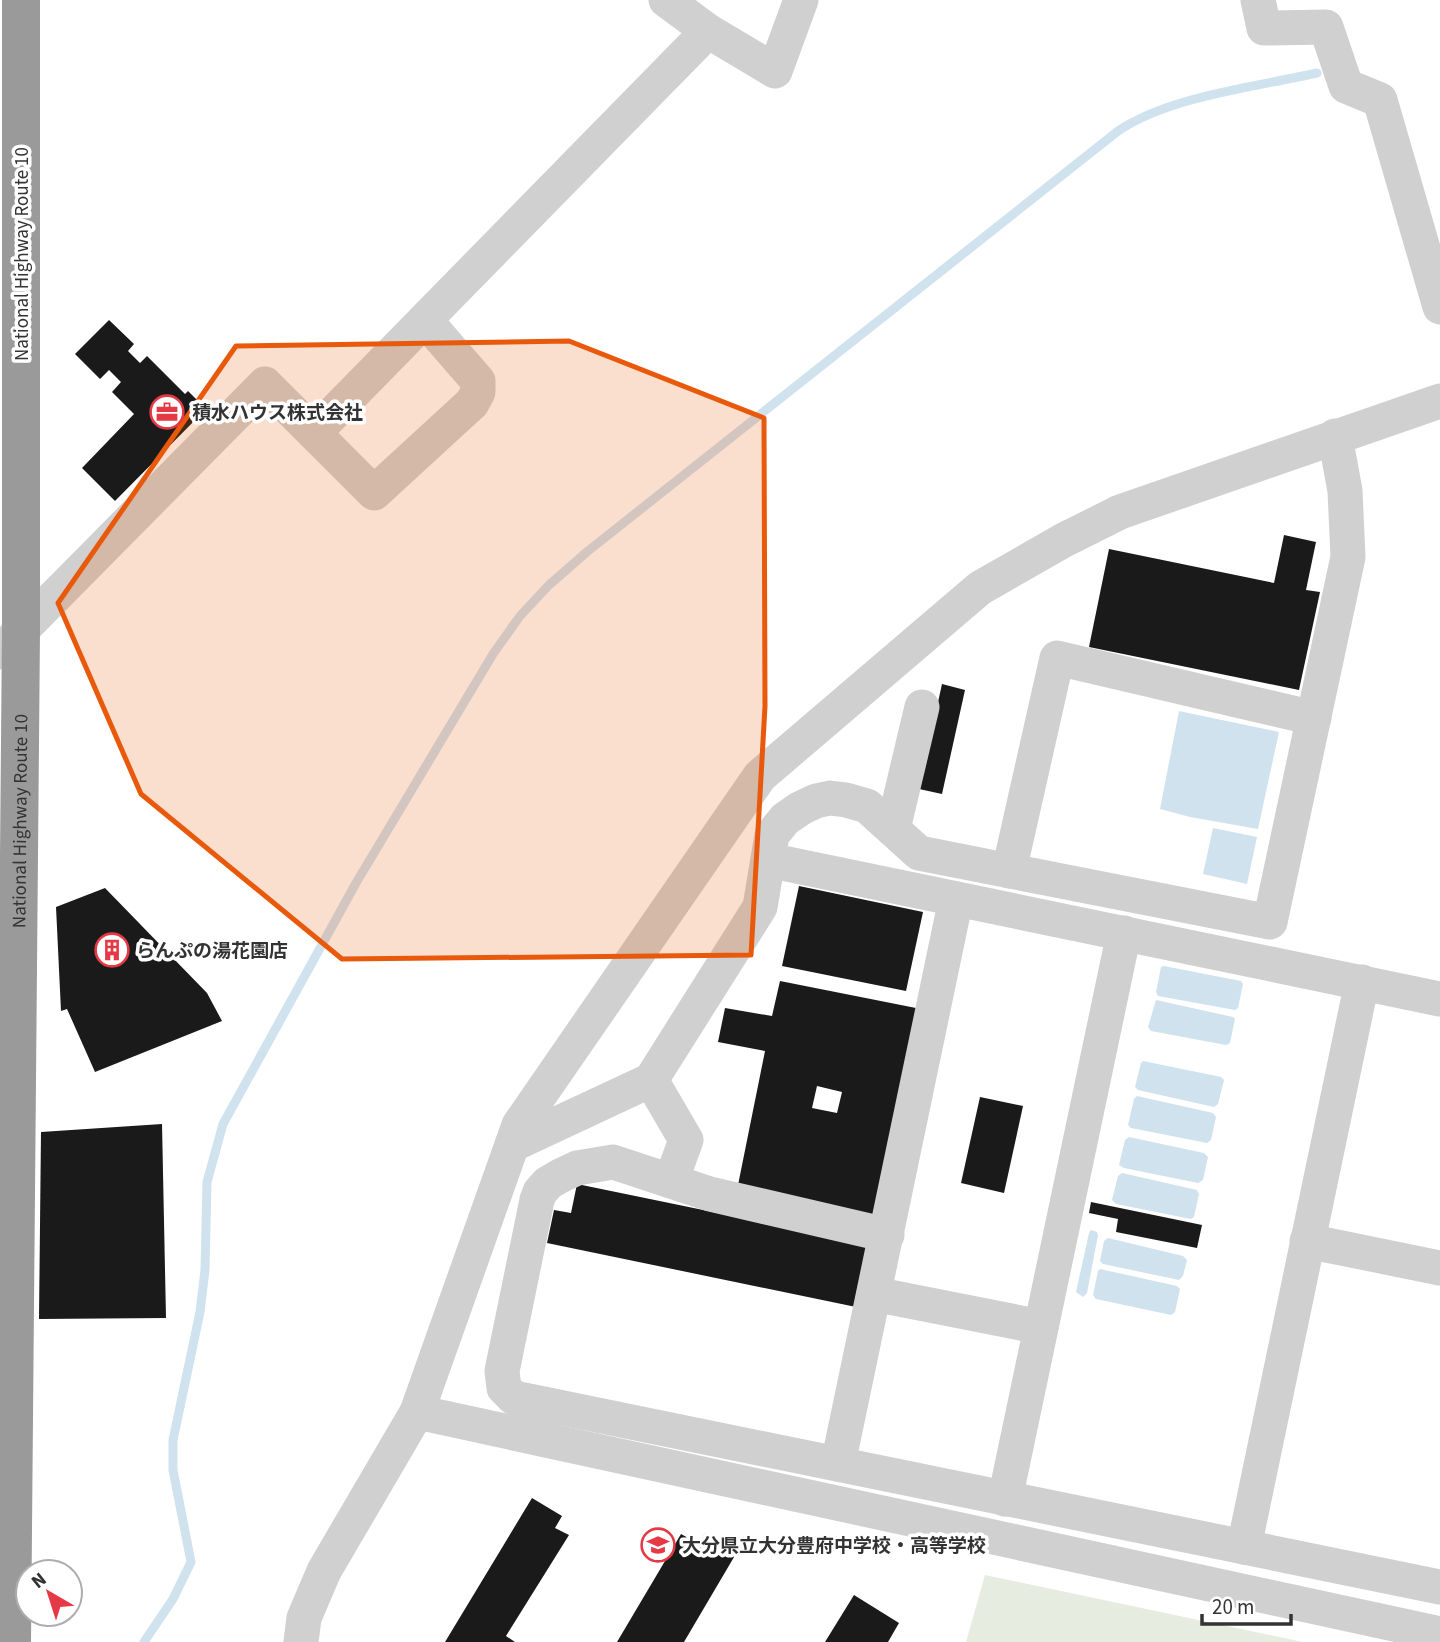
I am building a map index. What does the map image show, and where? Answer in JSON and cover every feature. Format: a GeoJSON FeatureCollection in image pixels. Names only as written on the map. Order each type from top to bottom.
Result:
{"type":"FeatureCollection","features":[{"type":"Feature","properties":{"kind":"highway","name":"National Highway Route 10"},"geometry":{"type":"LineString","coordinates":[[12,1642],[11,641],[21,0]]}},
{"type":"Feature","properties":{"kind":"street"},"geometry":{"type":"LineString","coordinates":[[666,0],[708,31],[775,71],[801,0]]}},
{"type":"Feature","properties":{"kind":"street"},"geometry":{"type":"LineString","coordinates":[[1258,0],[1264,27],[1326,27],[1346,86],[1380,100],[1440,307]]}},
{"type":"Feature","properties":{"kind":"street"},"geometry":{"type":"LineString","coordinates":[[314,433],[708,31]]}},
{"type":"Feature","properties":{"kind":"street"},"geometry":{"type":"LineString","coordinates":[[11,641],[265,384],[374,493],[472,403],[478,392],[478,381],[425,320]]}},
{"type":"Feature","properties":{"kind":"street"},"geometry":{"type":"LineString","coordinates":[[301,1642],[304,1618],[324,1571],[417,1412],[519,1125],[760,776],[980,588],[1064,540],[1120,512],[1440,401]]}},
{"type":"Feature","properties":{"kind":"street"},"geometry":{"type":"LineString","coordinates":[[512,1145],[651,1080],[760,907],[772,835],[785,819],[816,801],[846,800],[867,806],[919,853],[1270,922],[1348,557],[1345,491],[1335,436]]}},
{"type":"Feature","properties":{"kind":"street"},"geometry":{"type":"LineString","coordinates":[[1009,871],[1057,658],[1314,718]]}},
{"type":"Feature","properties":{"kind":"street"},"geometry":{"type":"LineString","coordinates":[[893,829],[922,707]]}},
{"type":"Feature","properties":{"kind":"street"},"geometry":{"type":"LineString","coordinates":[[768,860],[1440,999]]}},
{"type":"Feature","properties":{"kind":"street"},"geometry":{"type":"LineString","coordinates":[[838,1464],[956,899]]}},
{"type":"Feature","properties":{"kind":"street"},"geometry":{"type":"LineString","coordinates":[[1005,1499],[1124,933]]}},
{"type":"Feature","properties":{"kind":"street"},"geometry":{"type":"LineString","coordinates":[[1244,1547],[1362,982]]}},
{"type":"Feature","properties":{"kind":"street"},"geometry":{"type":"LineString","coordinates":[[651,1080],[686,1140],[671,1181]]}},
{"type":"Feature","properties":{"kind":"street"},"geometry":{"type":"LineString","coordinates":[[887,1235],[710,1194],[612,1162],[577,1168],[554,1179],[540,1192],[502,1371],[504,1388],[514,1398],[1440,1587]]}},
{"type":"Feature","properties":{"kind":"street"},"geometry":{"type":"LineString","coordinates":[[1307,1241],[1440,1268]]}},
{"type":"Feature","properties":{"kind":"street"},"geometry":{"type":"LineString","coordinates":[[874,1294],[1041,1327]]}},
{"type":"Feature","properties":{"kind":"street"},"geometry":{"type":"LineString","coordinates":[[417,1412],[1440,1634]]}},
{"type":"Feature","properties":{"kind":"highlighted area"},"geometry":{"type":"Polygon","coordinates":[[[569,341],[764,418],[765,706],[751,955],[342,959],[141,794],[58,603],[236,346],[569,341]]]}},
{"type":"Feature","properties":{"kind":"shaded area"},"geometry":{"type":"Polygon","coordinates":[[[985,1575],[1303,1642],[966,1642],[985,1575]]]}},
{"type":"Feature","properties":{"kind":"water"},"geometry":{"type":"Polygon","coordinates":[[[1179,711],[1279,732],[1258,829],[1160,809],[1179,711]]]}},
{"type":"Feature","properties":{"kind":"water"},"geometry":{"type":"Polygon","coordinates":[[[1213,828],[1257,837],[1247,884],[1203,874],[1213,828]]]}},
{"type":"Feature","properties":{"kind":"water"},"geometry":{"type":"Polygon","coordinates":[[[1161,967],[1241,981],[1243,984],[1238,1008],[1235,1010],[1158,996],[1156,992],[1161,967]]]}},
{"type":"Feature","properties":{"kind":"water"},"geometry":{"type":"Polygon","coordinates":[[[1156,1000],[1233,1017],[1235,1019],[1230,1043],[1226,1045],[1151,1031],[1148,1027],[1156,1000]]]}},
{"type":"Feature","properties":{"kind":"water"},"geometry":{"type":"Polygon","coordinates":[[[1143,1061],[1221,1077],[1224,1080],[1218,1104],[1214,1107],[1138,1090],[1135,1087],[1143,1061]]]}},
{"type":"Feature","properties":{"kind":"water"},"geometry":{"type":"Polygon","coordinates":[[[1137,1096],[1213,1113],[1216,1117],[1211,1140],[1207,1143],[1131,1128],[1128,1125],[1137,1096]]]}},
{"type":"Feature","properties":{"kind":"water"},"geometry":{"type":"Polygon","coordinates":[[[1129,1137],[1204,1153],[1208,1157],[1203,1180],[1198,1183],[1124,1168],[1119,1165],[1125,1140],[1129,1137]]]}},
{"type":"Feature","properties":{"kind":"water"},"geometry":{"type":"Polygon","coordinates":[[[1122,1173],[1197,1190],[1199,1194],[1194,1217],[1191,1219],[1116,1204],[1112,1200],[1118,1176],[1122,1173]]]}},
{"type":"Feature","properties":{"kind":"water"},"geometry":{"type":"Polygon","coordinates":[[[1091,1230],[1098,1235],[1087,1293],[1083,1297],[1076,1292],[1091,1230]]]}},
{"type":"Feature","properties":{"kind":"water"},"geometry":{"type":"Polygon","coordinates":[[[1108,1238],[1183,1256],[1187,1260],[1183,1276],[1179,1280],[1103,1264],[1100,1261],[1104,1241],[1108,1238]]]}},
{"type":"Feature","properties":{"kind":"water"},"geometry":{"type":"Polygon","coordinates":[[[1100,1269],[1177,1286],[1180,1289],[1175,1312],[1171,1315],[1096,1299],[1093,1295],[1100,1269]]]}},
{"type":"Feature","properties":{"kind":"building","name":"積水ハウス株式会社"},"geometry":{"type":"Polygon","coordinates":[[[109,320],[134,344],[128,351],[140,363],[147,356],[185,394],[188,391],[206,409],[115,501],[82,468],[134,414],[112,392],[121,382],[109,370],[100,379],[75,354],[109,320]]]}},
{"type":"Feature","properties":{"kind":"building"},"geometry":{"type":"Polygon","coordinates":[[[1284,535],[1316,542],[1306,590],[1320,592],[1299,690],[1089,647],[1109,549],[1274,583],[1284,535]]]}},
{"type":"Feature","properties":{"kind":"building"},"geometry":{"type":"Polygon","coordinates":[[[942,684],[965,690],[942,794],[919,789],[942,684]]]}},
{"type":"Feature","properties":{"kind":"building"},"geometry":{"type":"Polygon","coordinates":[[[799,886],[923,912],[906,991],[782,966],[799,886]]]}},
{"type":"Feature","properties":{"kind":"building","name":"らんぷの湯花園店"},"geometry":{"type":"Polygon","coordinates":[[[105,888],[207,993],[222,1021],[95,1072],[67,1009],[61,1011],[56,907],[105,888]]]}},
{"type":"Feature","properties":{"kind":"building"},"geometry":{"type":"Polygon","coordinates":[[[780,981],[921,1009],[878,1218],[737,1190],[765,1051],[718,1042],[725,1008],[772,1016],[780,981]],[[817,1086],[812,1108],[837,1113],[842,1092],[817,1086]]]}},
{"type":"Feature","properties":{"kind":"building"},"geometry":{"type":"Polygon","coordinates":[[[980,1097],[1023,1106],[1004,1193],[961,1183],[980,1097]]]}},
{"type":"Feature","properties":{"kind":"building"},"geometry":{"type":"Polygon","coordinates":[[[162,1124],[166,1318],[39,1319],[41,1132],[162,1124]]]}},
{"type":"Feature","properties":{"kind":"building"},"geometry":{"type":"Polygon","coordinates":[[[577,1184],[869,1244],[856,1307],[547,1243],[554,1210],[571,1213],[577,1184]]]}},
{"type":"Feature","properties":{"kind":"building"},"geometry":{"type":"Polygon","coordinates":[[[1091,1202],[1202,1225],[1197,1248],[1116,1232],[1118,1219],[1089,1213],[1091,1202]]]}},
{"type":"Feature","properties":{"kind":"building"},"geometry":{"type":"Polygon","coordinates":[[[532,1498],[562,1516],[555,1528],[569,1535],[506,1636],[515,1642],[445,1642],[532,1498]]]}},
{"type":"Feature","properties":{"kind":"building"},"geometry":{"type":"Polygon","coordinates":[[[705,1533],[737,1552],[684,1642],[617,1642],[681,1534],[699,1544],[705,1533]]]}},
{"type":"Feature","properties":{"kind":"building"},"geometry":{"type":"Polygon","coordinates":[[[854,1595],[899,1623],[888,1642],[825,1642],[854,1595]]]}},
{"type":"Feature","properties":{"kind":"waterway"},"geometry":{"type":"LineString","coordinates":[[144,1642],[173,1599],[191,1562],[173,1470],[173,1440],[200,1312],[205,1270],[207,1182],[223,1124],[356,883],[493,654],[520,616],[549,585],[588,551],[1118,131],[1139,119],[1187,101],[1317,73]]}},
{"type":"Feature","properties":{"kind":"place","name":"積水ハウス株式会社"},"geometry":{"type":"Point","coordinates":[167,412]}},
{"type":"Feature","properties":{"kind":"place","name":"らんぷの湯花園店"},"geometry":{"type":"Point","coordinates":[112,950]}},
{"type":"Feature","properties":{"kind":"place","name":"大分県立大分豊府中学校・高等学校"},"geometry":{"type":"Point","coordinates":[658,1545]}}]}
